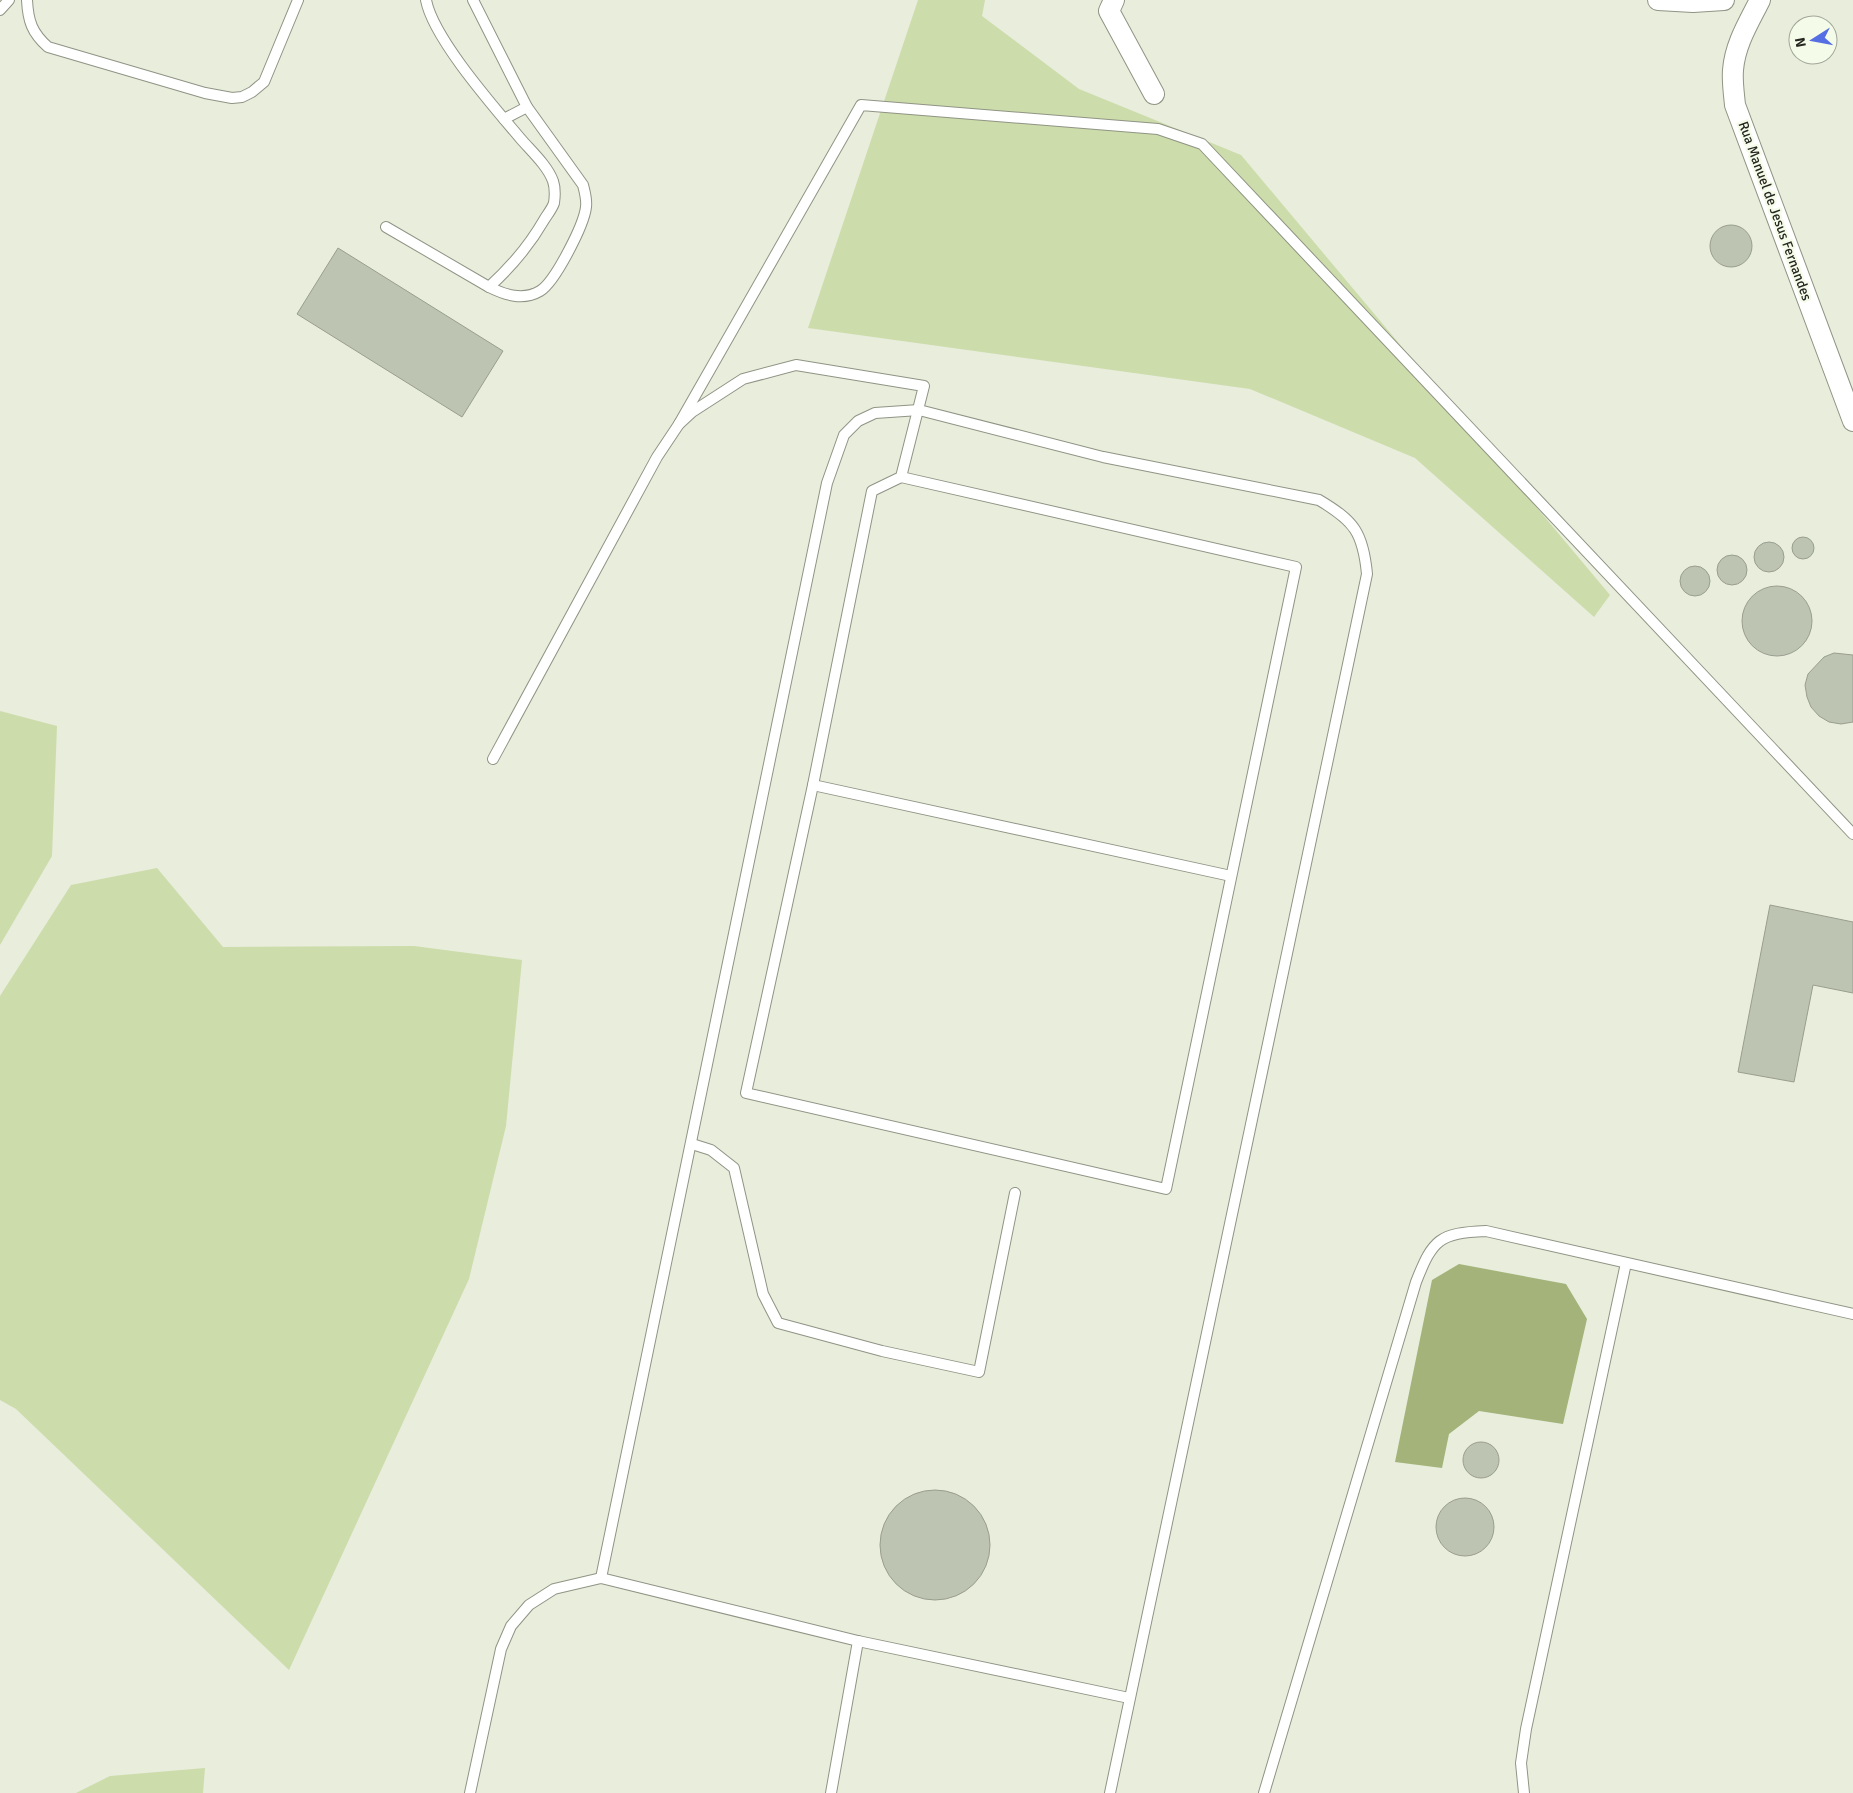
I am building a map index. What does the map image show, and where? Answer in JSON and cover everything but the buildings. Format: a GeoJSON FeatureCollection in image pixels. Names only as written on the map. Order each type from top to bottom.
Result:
{"type":"FeatureCollection","features":[{"type":"Feature","properties":{"kind":"street"},"geometry":{"type":"LineString","coordinates":[[1114,0],[1109,11],[1154,94]]}},
{"type":"Feature","properties":{"kind":"street"},"geometry":{"type":"LineString","coordinates":[[1658,0],[1693,2],[1724,0]]}},
{"type":"Feature","properties":{"kind":"street","name":"Rua Manuel de Jesus Fernandes"},"geometry":{"type":"LineString","coordinates":[[1760,0],[1744,30],[1735,55],[1732,72],[1736,105],[1853,420]]}},
{"type":"Feature","properties":{"kind":"lane"},"geometry":{"type":"LineString","coordinates":[[0,10],[9,0]]}},
{"type":"Feature","properties":{"kind":"lane"},"geometry":{"type":"LineString","coordinates":[[27,0],[28,19],[33,31],[48,47],[205,93],[232,98],[242,97],[252,92],[264,82],[298,0]]}},
{"type":"Feature","properties":{"kind":"lane"},"geometry":{"type":"LineString","coordinates":[[426,0],[428,11],[445,41],[504,119],[544,166],[552,179],[555,189],[554,205],[519,258],[489,288]]}},
{"type":"Feature","properties":{"kind":"lane"},"geometry":{"type":"LineString","coordinates":[[386,228],[489,288],[504,295],[517,296],[542,290],[551,280],[584,220],[586,198],[583,185],[527,108],[473,0]]}},
{"type":"Feature","properties":{"kind":"lane"},"geometry":{"type":"LineString","coordinates":[[493,758],[657,457],[679,424],[861,105],[1158,129],[1202,144],[1853,834]]}},
{"type":"Feature","properties":{"kind":"lane"},"geometry":{"type":"LineString","coordinates":[[504,119],[527,108]]}},
{"type":"Feature","properties":{"kind":"lane"},"geometry":{"type":"LineString","coordinates":[[679,424],[692,412],[743,379],[796,365],[924,386],[900,477]]}},
{"type":"Feature","properties":{"kind":"lane"},"geometry":{"type":"LineString","coordinates":[[601,1578],[827,483],[844,435],[858,421],[875,414],[919,410],[1103,457],[1318,500],[1342,514],[1357,530],[1365,549],[1367,574],[1110,1793]]}},
{"type":"Feature","properties":{"kind":"lane"},"geometry":{"type":"LineString","coordinates":[[900,477],[1296,567],[1166,1189],[746,1093],[813,785],[872,491],[900,477]]}},
{"type":"Feature","properties":{"kind":"lane"},"geometry":{"type":"LineString","coordinates":[[813,785],[1231,876]]}},
{"type":"Feature","properties":{"kind":"lane"},"geometry":{"type":"LineString","coordinates":[[692,1144],[711,1150],[734,1168],[763,1294],[778,1323],[882,1351],[979,1372],[1015,1193]]}},
{"type":"Feature","properties":{"kind":"lane"},"geometry":{"type":"LineString","coordinates":[[1264,1793],[1408,1311],[1427,1254],[1440,1240],[1452,1235],[1486,1231],[1853,1314]]}},
{"type":"Feature","properties":{"kind":"lane"},"geometry":{"type":"LineString","coordinates":[[1524,1793],[1520,1763],[1526,1729],[1626,1263]]}},
{"type":"Feature","properties":{"kind":"lane"},"geometry":{"type":"LineString","coordinates":[[470,1793],[501,1649],[511,1626],[529,1605],[554,1589],[601,1578],[858,1641],[1129,1698]]}},
{"type":"Feature","properties":{"kind":"lane"},"geometry":{"type":"LineString","coordinates":[[831,1793],[858,1641]]}},
{"type":"Feature","properties":{"kind":"shaded area"},"geometry":{"type":"Polygon","coordinates":[[[918,0],[985,0],[982,16],[1079,89],[1241,155],[1610,595],[1594,617],[1415,458],[1250,389],[808,328],[918,0]]]}},
{"type":"Feature","properties":{"kind":"shaded area"},"geometry":{"type":"Polygon","coordinates":[[[0,711],[57,726],[52,856],[0,945],[0,711]]]}},
{"type":"Feature","properties":{"kind":"shaded area"},"geometry":{"type":"Polygon","coordinates":[[[157,868],[223,947],[414,946],[522,960],[506,1126],[469,1279],[289,1670],[16,1409],[0,1400],[0,996],[71,885],[157,868]]]}},
{"type":"Feature","properties":{"kind":"shaded area"},"geometry":{"type":"Polygon","coordinates":[[[1459,1264],[1566,1284],[1587,1319],[1563,1424],[1479,1411],[1449,1434],[1442,1468],[1395,1462],[1432,1280],[1459,1264]]]}},
{"type":"Feature","properties":{"kind":"shaded area"},"geometry":{"type":"Polygon","coordinates":[[[205,1768],[203,1793],[76,1793],[110,1776],[205,1768]]]}}]}
